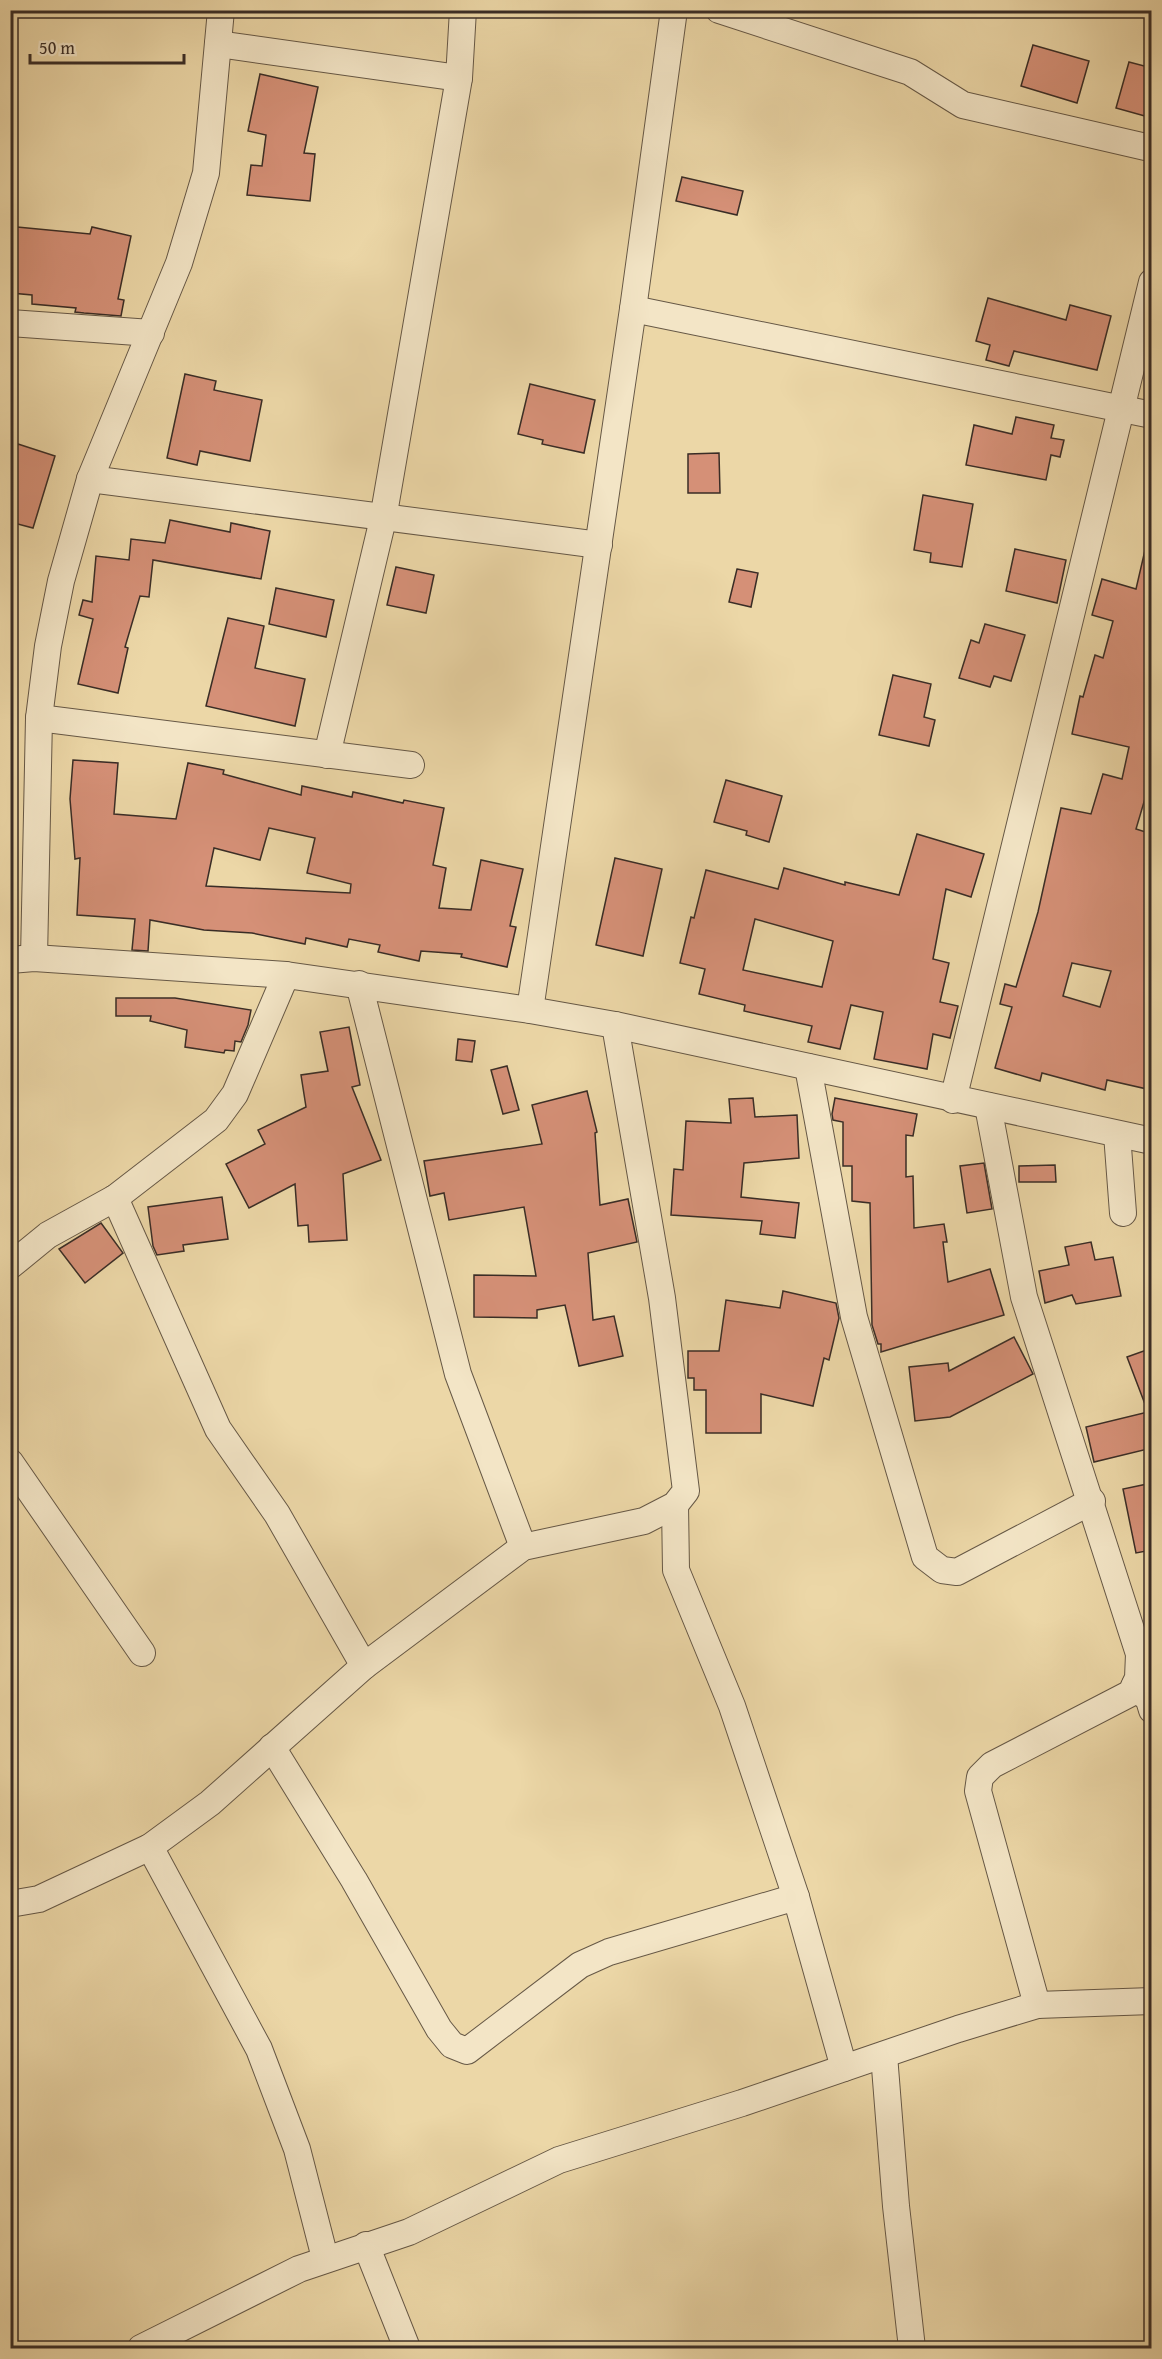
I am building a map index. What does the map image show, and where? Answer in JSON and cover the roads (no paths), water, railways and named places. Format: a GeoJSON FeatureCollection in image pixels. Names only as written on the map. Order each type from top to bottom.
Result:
{"type":"FeatureCollection","features":[{"type":"Feature","properties":{"kind":"street"},"geometry":{"type":"LineString","coordinates":[[221,10],[206,173],[179,263],[90,479],[61,581],[48,646],[39,718],[22,959],[286,975],[530,1010],[615,1025],[953,1100],[1152,1141]]}},
{"type":"Feature","properties":{"kind":"street"},"geometry":{"type":"LineString","coordinates":[[327,755],[383,519],[459,78],[463,10]]}},
{"type":"Feature","properties":{"kind":"street"},"geometry":{"type":"LineString","coordinates":[[530,1010],[633,309],[674,10]]}},
{"type":"Feature","properties":{"kind":"street"},"geometry":{"type":"LineString","coordinates":[[719,10],[910,72],[963,105],[1150,148]]}},
{"type":"Feature","properties":{"kind":"street"},"geometry":{"type":"LineString","coordinates":[[218,44],[459,78]]}},
{"type":"Feature","properties":{"kind":"street"},"geometry":{"type":"LineString","coordinates":[[953,1100],[1152,282]]}},
{"type":"Feature","properties":{"kind":"street"},"geometry":{"type":"LineString","coordinates":[[633,309],[1152,415]]}},
{"type":"Feature","properties":{"kind":"street"},"geometry":{"type":"LineString","coordinates":[[10,323],[151,333]]}},
{"type":"Feature","properties":{"kind":"street"},"geometry":{"type":"LineString","coordinates":[[90,479],[383,519],[598,545]]}},
{"type":"Feature","properties":{"kind":"street"},"geometry":{"type":"LineString","coordinates":[[39,718],[411,765]]}},
{"type":"Feature","properties":{"kind":"street"},"geometry":{"type":"LineString","coordinates":[[10,1266],[48,1236],[115,1198],[216,1120],[235,1094],[286,975]]}},
{"type":"Feature","properties":{"kind":"street"},"geometry":{"type":"LineString","coordinates":[[359,984],[458,1374],[523,1547]]}},
{"type":"Feature","properties":{"kind":"street"},"geometry":{"type":"LineString","coordinates":[[11,1903],[39,1899],[150,1847],[210,1803],[364,1666],[523,1547],[644,1521],[675,1505],[686,1491],[662,1298],[615,1025]]}},
{"type":"Feature","properties":{"kind":"street"},"geometry":{"type":"LineString","coordinates":[[808,1067],[854,1317],[925,1557],[942,1570],[957,1572],[1092,1501]]}},
{"type":"Feature","properties":{"kind":"street"},"geometry":{"type":"LineString","coordinates":[[988,1106],[1024,1297],[1140,1654],[1135,1685],[1131,1693],[992,1765],[980,1777],[978,1791],[1037,2005]]}},
{"type":"Feature","properties":{"kind":"street"},"geometry":{"type":"LineString","coordinates":[[1117,1134],[1124,1213]]}},
{"type":"Feature","properties":{"kind":"street"},"geometry":{"type":"LineString","coordinates":[[115,1198],[218,1428],[277,1514],[364,1666]]}},
{"type":"Feature","properties":{"kind":"street"},"geometry":{"type":"LineString","coordinates":[[10,1462],[142,1653]]}},
{"type":"Feature","properties":{"kind":"street"},"geometry":{"type":"LineString","coordinates":[[675,1505],[676,1570],[732,1706],[796,1897],[844,2068]]}},
{"type":"Feature","properties":{"kind":"street"},"geometry":{"type":"LineString","coordinates":[[1135,1685],[1149,1700],[1152,1710]]}},
{"type":"Feature","properties":{"kind":"street"},"geometry":{"type":"LineString","coordinates":[[272,1747],[354,1880],[439,2030],[452,2045],[467,2051],[580,1965],[609,1952],[796,1897]]}},
{"type":"Feature","properties":{"kind":"street"},"geometry":{"type":"LineString","coordinates":[[150,1847],[259,2049],[297,2149],[325,2258]]}},
{"type":"Feature","properties":{"kind":"street"},"geometry":{"type":"LineString","coordinates":[[141,2349],[325,2258],[409,2232],[559,2160],[742,2103],[1037,2005],[1152,2001]]}},
{"type":"Feature","properties":{"kind":"street"},"geometry":{"type":"LineString","coordinates":[[884,2055],[896,2206],[912,2349]]}},
{"type":"Feature","properties":{"kind":"street"},"geometry":{"type":"LineString","coordinates":[[366,2245],[407,2349]]}}]}
